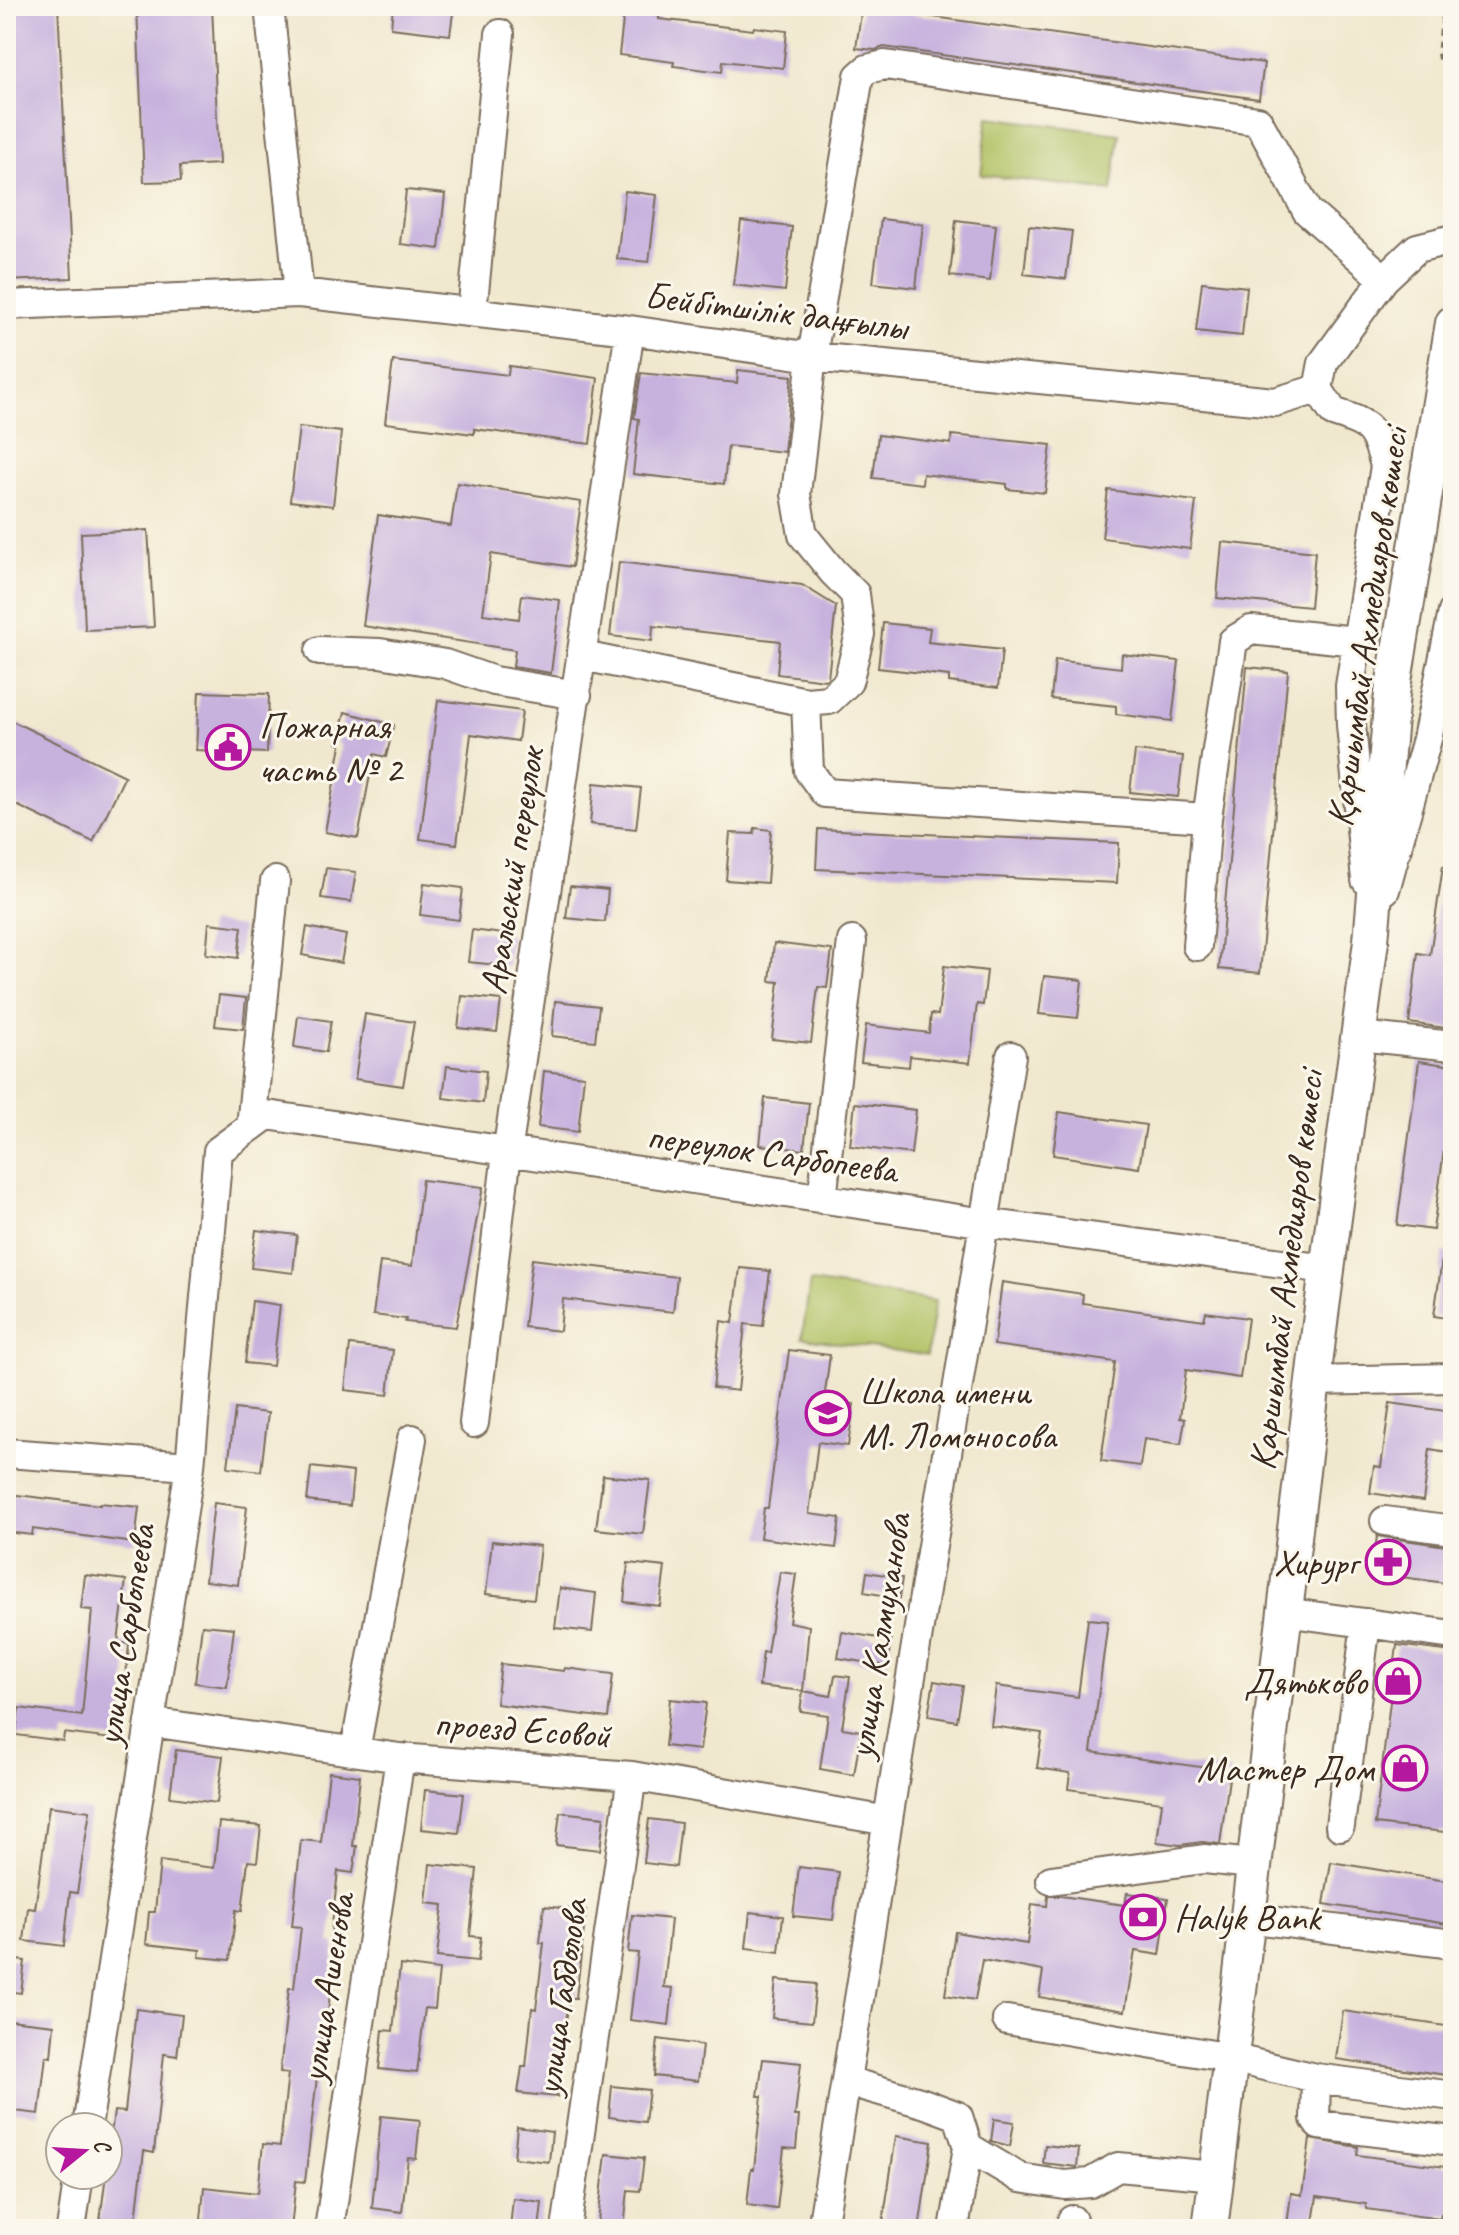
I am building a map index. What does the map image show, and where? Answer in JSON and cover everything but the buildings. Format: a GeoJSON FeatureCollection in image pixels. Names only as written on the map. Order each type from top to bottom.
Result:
{"type":"FeatureCollection","features":[{"type":"Feature","properties":{"kind":"main road","name":"Қаршымбай Ахмедияров көшесі"},"geometry":{"type":"LineString","coordinates":[[1210,2229],[1284,1612],[1371,941],[1392,693],[1453,323]]}},
{"type":"Feature","properties":{"kind":"street"},"geometry":{"type":"LineString","coordinates":[[269,6],[299,293]]}},
{"type":"Feature","properties":{"kind":"street"},"geometry":{"type":"LineString","coordinates":[[472,312],[500,34]]}},
{"type":"Feature","properties":{"kind":"street"},"geometry":{"type":"LineString","coordinates":[[583,656],[806,702],[829,700],[848,682],[860,634],[855,594],[803,535],[796,494],[812,357],[859,76],[867,69],[885,65],[1258,121],[1307,211],[1384,279]]}},
{"type":"Feature","properties":{"kind":"street"},"geometry":{"type":"LineString","coordinates":[[1371,941],[1350,686],[1385,466],[1377,437],[1361,421],[1333,412],[1318,389],[1323,363],[1384,279],[1417,248],[1453,239]]}},
{"type":"Feature","properties":{"kind":"street","name":"Бейбітшілік даңғылы"},"geometry":{"type":"LineString","coordinates":[[6,305],[299,293],[630,330],[812,357],[1275,402],[1318,389]]}},
{"type":"Feature","properties":{"kind":"street","name":"Аральский переулок"},"geometry":{"type":"LineString","coordinates":[[474,1423],[507,1153],[630,330]]}},
{"type":"Feature","properties":{"kind":"street"},"geometry":{"type":"LineString","coordinates":[[1371,941],[1427,739],[1453,612]]}},
{"type":"Feature","properties":{"kind":"street"},"geometry":{"type":"LineString","coordinates":[[1197,946],[1207,818],[1233,641],[1251,630],[1356,641]]}},
{"type":"Feature","properties":{"kind":"street"},"geometry":{"type":"LineString","coordinates":[[320,651],[380,653],[445,664],[494,681],[577,695]]}},
{"type":"Feature","properties":{"kind":"street"},"geometry":{"type":"LineString","coordinates":[[806,702],[809,771],[825,793],[1207,818]]}},
{"type":"Feature","properties":{"kind":"street"},"geometry":{"type":"LineString","coordinates":[[251,1127],[275,881]]}},
{"type":"Feature","properties":{"kind":"street"},"geometry":{"type":"LineString","coordinates":[[822,1199],[852,941]]}},
{"type":"Feature","properties":{"kind":"street"},"geometry":{"type":"LineString","coordinates":[[1359,1036],[1453,1046]]}},
{"type":"Feature","properties":{"kind":"street","name":"улица Калмуханова"},"geometry":{"type":"LineString","coordinates":[[822,2229],[1011,1056]]}},
{"type":"Feature","properties":{"kind":"street","name":"переулок Сарбопеева"},"geometry":{"type":"LineString","coordinates":[[218,1151],[267,1115],[985,1223],[1327,1269]]}},
{"type":"Feature","properties":{"kind":"street","name":"улица Сарбопеева"},"geometry":{"type":"LineString","coordinates":[[89,2111],[190,1466],[218,1151]]}},
{"type":"Feature","properties":{"kind":"street"},"geometry":{"type":"LineString","coordinates":[[1313,1381],[1453,1378]]}},
{"type":"Feature","properties":{"kind":"street"},"geometry":{"type":"LineString","coordinates":[[355,1751],[412,1439]]}},
{"type":"Feature","properties":{"kind":"street"},"geometry":{"type":"LineString","coordinates":[[6,1453],[190,1466]]}},
{"type":"Feature","properties":{"kind":"street"},"geometry":{"type":"LineString","coordinates":[[1385,1521],[1453,1530]]}},
{"type":"Feature","properties":{"kind":"street"},"geometry":{"type":"LineString","coordinates":[[1284,1612],[1453,1635]]}},
{"type":"Feature","properties":{"kind":"street"},"geometry":{"type":"LineString","coordinates":[[1340,1826],[1366,1623]]}},
{"type":"Feature","properties":{"kind":"street","name":"проезд Есовой"},"geometry":{"type":"LineString","coordinates":[[150,1722],[400,1758],[632,1776],[888,1821]]}},
{"type":"Feature","properties":{"kind":"street","name":"улица Ашенова"},"geometry":{"type":"LineString","coordinates":[[329,2229],[400,1758]]}},
{"type":"Feature","properties":{"kind":"street","name":"улица Габдолова"},"geometry":{"type":"LineString","coordinates":[[566,2229],[632,1776]]}},
{"type":"Feature","properties":{"kind":"street"},"geometry":{"type":"LineString","coordinates":[[1051,1880],[1204,1859],[1253,1864]]}},
{"type":"Feature","properties":{"kind":"street"},"geometry":{"type":"LineString","coordinates":[[1246,1918],[1453,1944]]}},
{"type":"Feature","properties":{"kind":"street"},"geometry":{"type":"LineString","coordinates":[[1007,2020],[1231,2058],[1316,2078],[1453,2096]]}},
{"type":"Feature","properties":{"kind":"street"},"geometry":{"type":"LineString","coordinates":[[1316,2078],[1315,2119],[1319,2125],[1453,2141]]}},
{"type":"Feature","properties":{"kind":"street"},"geometry":{"type":"LineString","coordinates":[[846,2081],[958,2116],[968,2147],[954,2229]]}},
{"type":"Feature","properties":{"kind":"street"},"geometry":{"type":"LineString","coordinates":[[968,2147],[1020,2178],[1065,2185],[1090,2183],[1118,2167],[1216,2176]]}},
{"type":"Feature","properties":{"kind":"street"},"geometry":{"type":"LineString","coordinates":[[71,2229],[77,2191]]}},
{"type":"Feature","properties":{"kind":"path"},"geometry":{"type":"LineString","coordinates":[[1444,6],[1439,60],[1443,63],[1451,58],[1453,46]]}},
{"type":"Feature","properties":{"kind":"green space"},"geometry":{"type":"Polygon","coordinates":[[[988,117],[1120,134],[1112,191],[981,175],[988,117]]]}},
{"type":"Feature","properties":{"kind":"green space"},"geometry":{"type":"Polygon","coordinates":[[[810,1282],[935,1301],[927,1355],[802,1338],[810,1282]]]}},
{"type":"Feature","properties":{"kind":"place","name":"Пожарная часть № 2"},"geometry":{"type":"Point","coordinates":[228,747]}},
{"type":"Feature","properties":{"kind":"place","name":"Школа имени М. Ломоносова"},"geometry":{"type":"Point","coordinates":[828,1413]}},
{"type":"Feature","properties":{"kind":"place","name":"Хирург"},"geometry":{"type":"Point","coordinates":[1388,1562]}},
{"type":"Feature","properties":{"kind":"place","name":"Дятьково"},"geometry":{"type":"Point","coordinates":[1398,1681]}},
{"type":"Feature","properties":{"kind":"place","name":"Мастер Дом"},"geometry":{"type":"Point","coordinates":[1405,1768]}},
{"type":"Feature","properties":{"kind":"place","name":"Halyk Bank"},"geometry":{"type":"Point","coordinates":[1143,1917]}}]}
